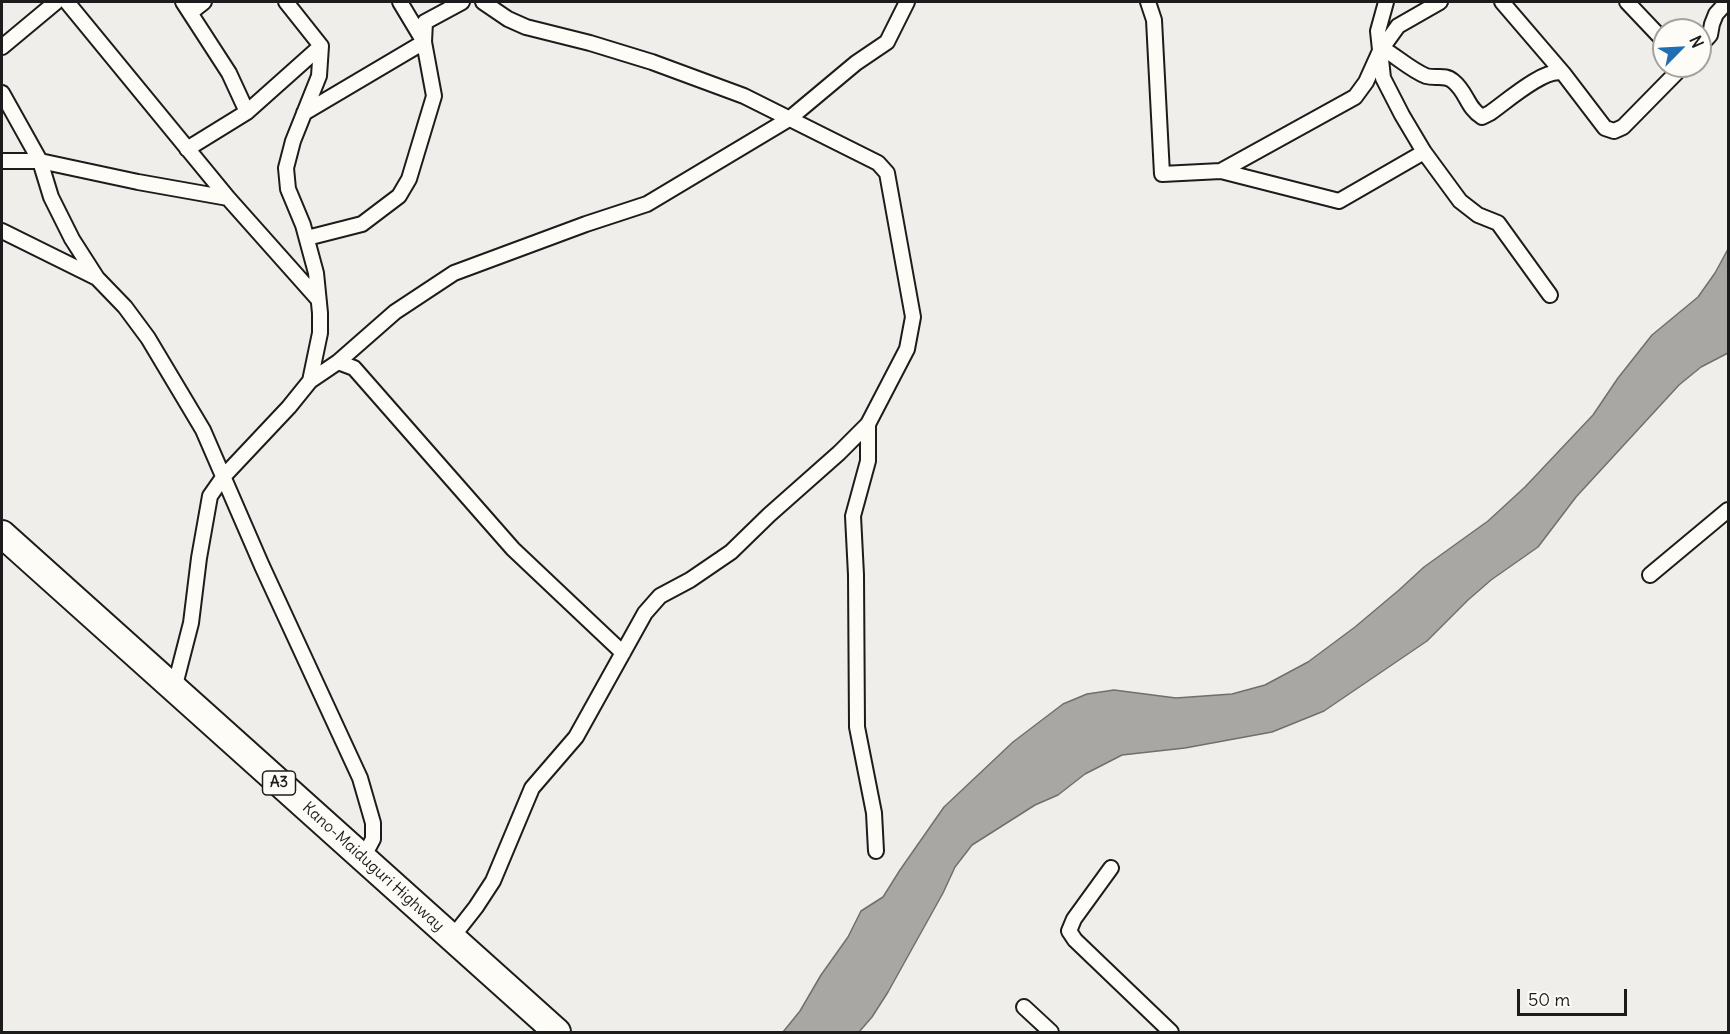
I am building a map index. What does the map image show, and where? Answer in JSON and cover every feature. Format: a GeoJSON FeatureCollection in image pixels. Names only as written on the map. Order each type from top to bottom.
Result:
{"type":"FeatureCollection","features":[{"type":"Feature","properties":{"kind":"highway","name":"Kano-Maiduguri Highway"},"geometry":{"type":"LineString","coordinates":[[2,534],[556,1032]]}},
{"type":"Feature","properties":{"kind":"street"},"geometry":{"type":"LineString","coordinates":[[2,47],[56,2]]}},
{"type":"Feature","properties":{"kind":"street"},"geometry":{"type":"LineString","coordinates":[[67,2],[228,198],[317,298]]}},
{"type":"Feature","properties":{"kind":"street"},"geometry":{"type":"LineString","coordinates":[[204,2],[186,7],[229,73],[248,112]]}},
{"type":"Feature","properties":{"kind":"street"},"geometry":{"type":"LineString","coordinates":[[286,2],[321,46],[319,76],[292,141],[286,168],[288,189],[307,238],[316,273],[320,333],[310,381]]}},
{"type":"Feature","properties":{"kind":"street"},"geometry":{"type":"LineString","coordinates":[[399,2],[424,42]]}},
{"type":"Feature","properties":{"kind":"street"},"geometry":{"type":"LineString","coordinates":[[307,238],[362,224],[399,196],[409,179],[434,96],[424,42],[425,22],[462,2]]}},
{"type":"Feature","properties":{"kind":"street"},"geometry":{"type":"LineString","coordinates":[[449,936],[458,930],[493,881],[532,788],[576,737],[645,613],[660,596],[690,580],[732,552],[868,424],[908,349],[913,317],[887,173],[878,163],[744,96],[652,62],[526,27],[508,19],[483,2]]}},
{"type":"Feature","properties":{"kind":"street"},"geometry":{"type":"LineString","coordinates":[[174,689],[192,623],[199,558],[210,496],[224,476],[289,407],[310,381],[338,362],[395,312],[454,273],[647,204],[789,119],[856,63],[886,42],[907,2]]}},
{"type":"Feature","properties":{"kind":"street"},"geometry":{"type":"LineString","coordinates":[[1148,2],[1154,20],[1162,174],[1221,171],[1339,201],[1424,152]]}},
{"type":"Feature","properties":{"kind":"street"},"geometry":{"type":"LineString","coordinates":[[1386,2],[1378,30],[1383,78],[1424,152],[1460,201],[1478,215],[1498,223],[1550,295]]}},
{"type":"Feature","properties":{"kind":"street"},"geometry":{"type":"LineString","coordinates":[[1221,171],[1355,97],[1366,82],[1381,50],[1398,26],[1440,2]]}},
{"type":"Feature","properties":{"kind":"street"},"geometry":{"type":"LineString","coordinates":[[1502,2],[1563,73],[1605,128],[1614,131],[1623,127],[1671,78]]}},
{"type":"Feature","properties":{"kind":"street"},"geometry":{"type":"LineString","coordinates":[[1627,2],[1652,28]]}},
{"type":"Feature","properties":{"kind":"street"},"geometry":{"type":"LineString","coordinates":[[1712,24],[1716,14],[1726,3]]}},
{"type":"Feature","properties":{"kind":"street"},"geometry":{"type":"LineString","coordinates":[[304,113],[424,42]]}},
{"type":"Feature","properties":{"kind":"street"},"geometry":{"type":"LineString","coordinates":[[187,149],[248,112],[321,46]]}},
{"type":"Feature","properties":{"kind":"street"},"geometry":{"type":"LineString","coordinates":[[1381,50],[1426,76],[1444,76],[1453,81],[1464,93],[1473,112],[1482,117],[1541,77],[1557,71],[1563,73]]}},
{"type":"Feature","properties":{"kind":"street"},"geometry":{"type":"LineString","coordinates":[[2,93],[40,161],[51,197],[72,239],[97,278],[126,307],[148,338],[203,430],[262,566],[360,778],[374,823],[373,839],[363,858]]}},
{"type":"Feature","properties":{"kind":"street"},"geometry":{"type":"LineString","coordinates":[[2,161],[40,161],[228,198]]}},
{"type":"Feature","properties":{"kind":"street"},"geometry":{"type":"LineString","coordinates":[[2,231],[97,278]]}},
{"type":"Feature","properties":{"kind":"street"},"geometry":{"type":"LineString","coordinates":[[338,362],[354,368],[513,549],[622,653]]}},
{"type":"Feature","properties":{"kind":"street"},"geometry":{"type":"LineString","coordinates":[[868,424],[868,460],[853,516],[856,575],[857,727],[874,813],[876,851]]}},
{"type":"Feature","properties":{"kind":"street"},"geometry":{"type":"LineString","coordinates":[[1650,575],[1727,515]]}},
{"type":"Feature","properties":{"kind":"street"},"geometry":{"type":"LineString","coordinates":[[1111,868],[1074,920],[1069,931],[1075,940],[1172,1032]]}},
{"type":"Feature","properties":{"kind":"street"},"geometry":{"type":"LineString","coordinates":[[1024,1007],[1050,1032]]}},
{"type":"Feature","properties":{"kind":"shaded area"},"geometry":{"type":"Polygon","coordinates":[[[1728,249],[1728,353],[1701,367],[1679,385],[1576,497],[1538,547],[1491,580],[1427,641],[1324,711],[1272,732],[1185,748],[1122,755],[1085,774],[1058,795],[1035,805],[972,845],[955,867],[888,992],[859,1032],[783,1032],[800,1011],[821,975],[848,937],[861,911],[883,897],[944,807],[1013,742],[1063,704],[1087,694],[1114,690],[1176,698],[1232,694],[1265,685],[1308,662],[1355,627],[1424,567],[1488,521],[1525,487],[1593,415],[1618,378],[1652,335],[1698,297],[1728,249]]]}}]}
